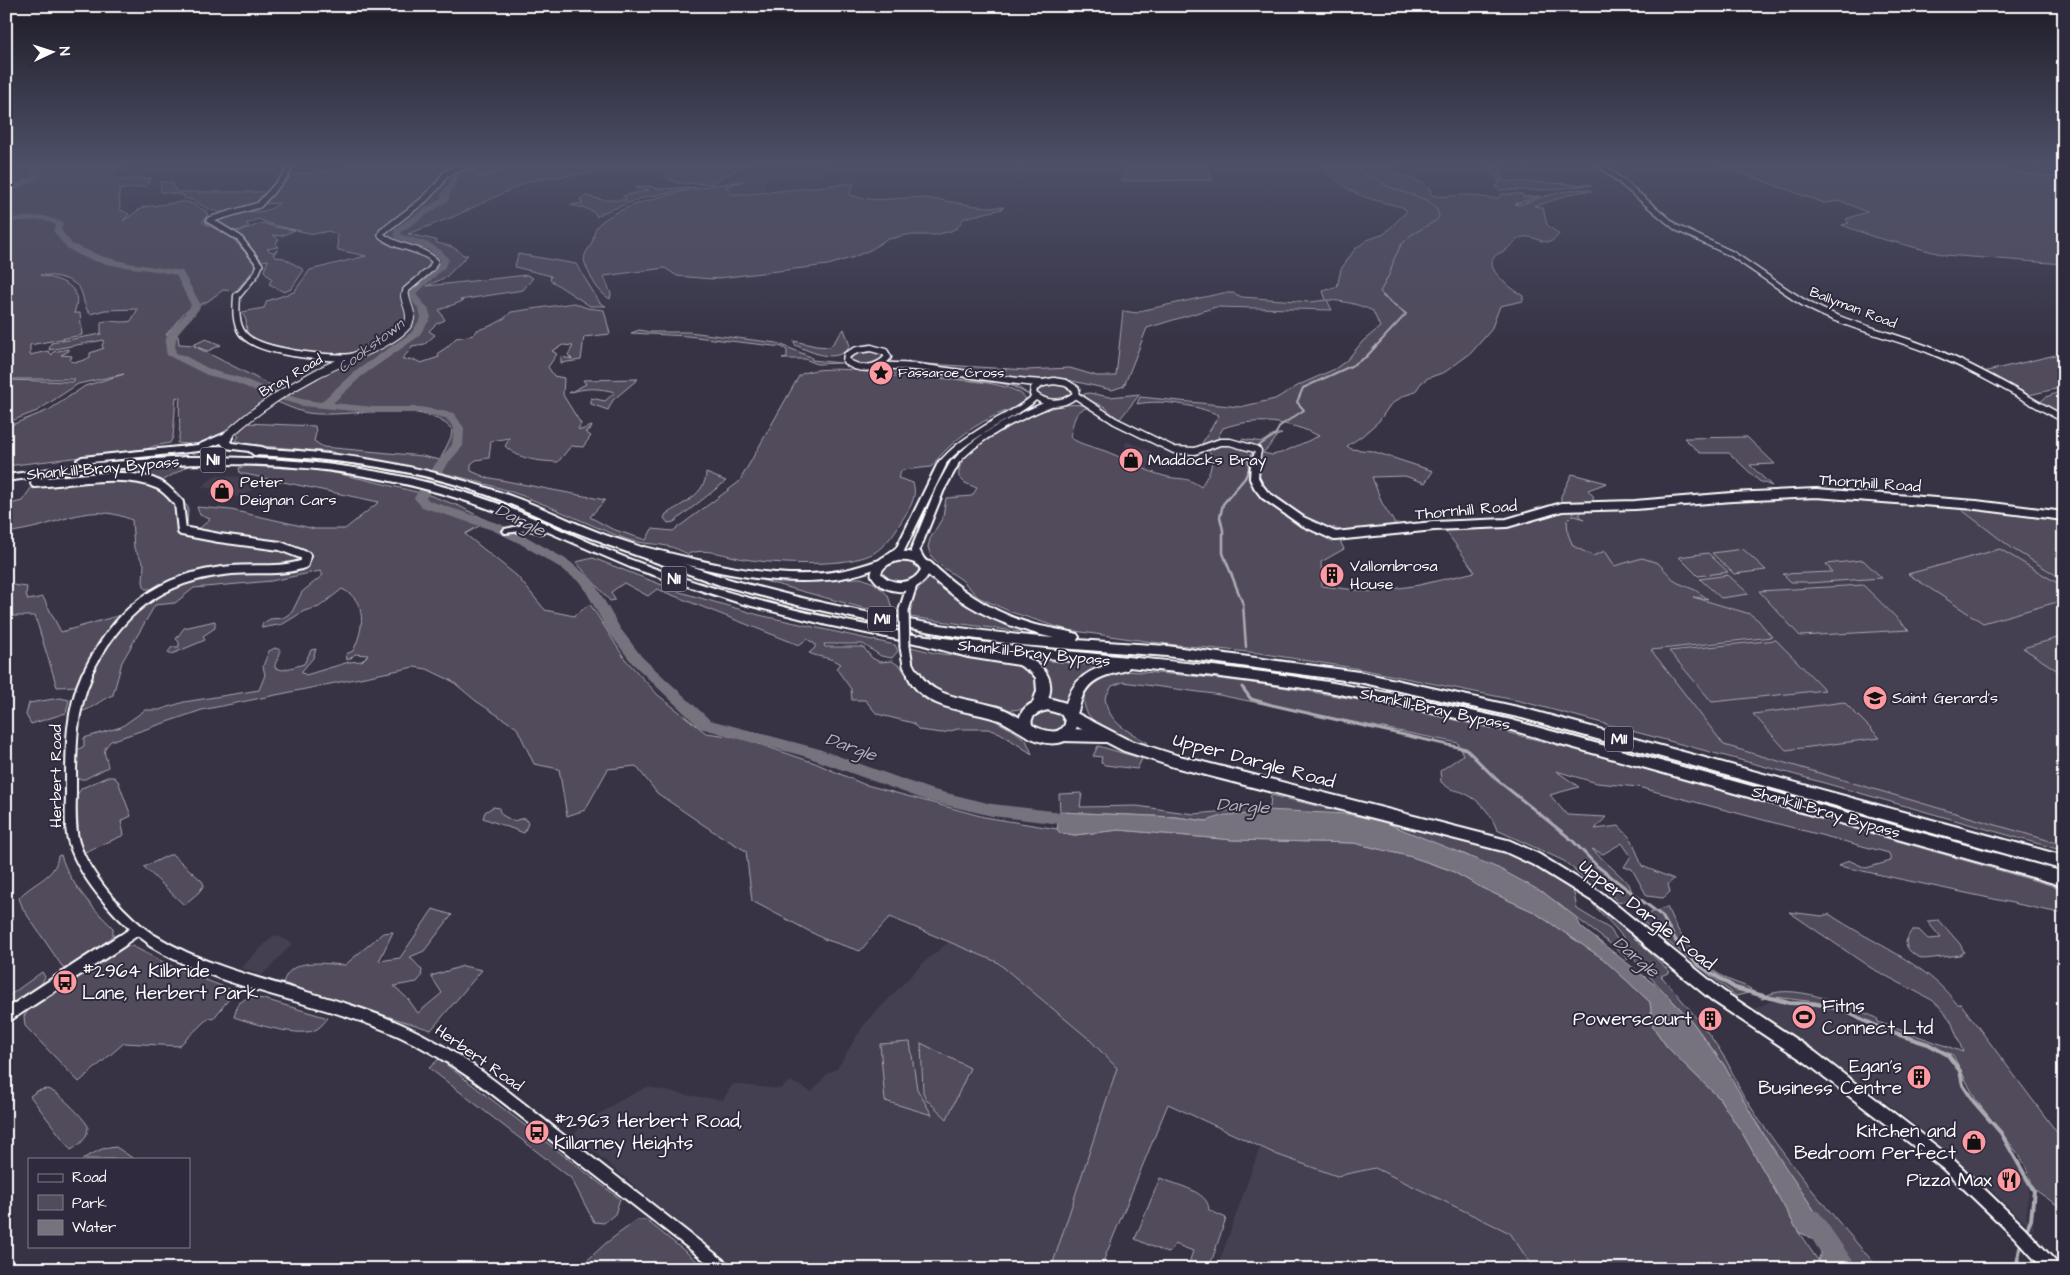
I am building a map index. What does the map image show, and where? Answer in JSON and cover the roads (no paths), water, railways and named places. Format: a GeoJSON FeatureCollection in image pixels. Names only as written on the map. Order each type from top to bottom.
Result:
{"type":"FeatureCollection","features":[{"type":"Feature","properties":{"kind":"highway","name":"N11"},"geometry":{"type":"LineString","coordinates":[[228,435],[225,442],[232,448],[280,453]]}},
{"type":"Feature","properties":{"kind":"highway","name":"N11"},"geometry":{"type":"LineString","coordinates":[[82,460],[199,448],[212,444],[228,435]]}},
{"type":"Feature","properties":{"kind":"highway","name":"Shankill-Bray Bypass"},"geometry":{"type":"LineString","coordinates":[[6,472],[82,460],[186,452],[280,453],[339,458],[441,484],[474,487],[511,500],[644,555],[725,582],[797,601],[865,616],[1020,640],[1167,651],[1359,677],[1522,713],[2064,863]]}},
{"type":"Feature","properties":{"kind":"highway","name":"N11"},"geometry":{"type":"LineString","coordinates":[[6,479],[34,482],[32,481],[35,478],[47,474],[184,460]]}},
{"type":"Feature","properties":{"kind":"highway","name":"Shankill-Bray Bypass"},"geometry":{"type":"LineString","coordinates":[[6,479],[81,468],[184,460],[254,460],[321,466],[422,479]]}},
{"type":"Feature","properties":{"kind":"highway","name":"Shankill-Bray Bypass"},"geometry":{"type":"LineString","coordinates":[[441,484],[450,492],[518,515],[637,566],[706,591],[824,621],[920,640],[997,651],[1145,664],[1314,684],[1419,704],[1492,720],[2064,879]]}},
{"type":"Feature","properties":{"kind":"highway","name":"N11"},"geometry":{"type":"LineString","coordinates":[[450,492],[455,497],[515,519],[515,524],[509,531],[534,528],[618,563],[637,566]]}},
{"type":"Feature","properties":{"kind":"highway","name":"N11"},"geometry":{"type":"LineString","coordinates":[[606,540],[708,567],[779,576],[836,575],[882,563]]}},
{"type":"Feature","properties":{"kind":"highway"},"geometry":{"type":"LineString","coordinates":[[922,563],[971,602],[1016,623],[1059,634],[1167,651]]}},
{"type":"Feature","properties":{"kind":"highway","name":"N11"},"geometry":{"type":"LineString","coordinates":[[920,640],[967,652],[1013,660],[1032,666],[1037,669],[1045,684],[1044,695],[1034,708]]}},
{"type":"Feature","properties":{"kind":"highway"},"geometry":{"type":"LineString","coordinates":[[1070,716],[1079,688],[1091,676],[1109,669],[1145,664]]}},
{"type":"Feature","properties":{"kind":"main road","name":"Bray Road"},"geometry":{"type":"LineString","coordinates":[[228,435],[238,424],[273,400],[325,370],[382,344],[399,334],[406,326],[410,319],[410,311],[405,303],[406,290],[434,266],[435,261],[426,253],[413,247],[389,242],[381,235],[382,232],[394,222]]}},
{"type":"Feature","properties":{"kind":"main road"},"geometry":{"type":"LineString","coordinates":[[906,556],[922,563],[925,574],[923,578],[912,584],[888,585],[878,578],[876,574],[882,563],[906,556]]}},
{"type":"Feature","properties":{"kind":"main road"},"geometry":{"type":"LineString","coordinates":[[904,610],[912,584]]}},
{"type":"Feature","properties":{"kind":"main road"},"geometry":{"type":"LineString","coordinates":[[895,586],[901,596],[904,610],[906,661],[914,676],[923,686],[951,703],[1000,714],[1017,721],[1028,731],[1044,738],[1062,735],[1070,727],[1070,716],[1067,710],[1055,705],[1000,714]]}},
{"type":"Feature","properties":{"kind":"main road"},"geometry":{"type":"LineString","coordinates":[[1028,731],[1024,721],[1034,708]]}},
{"type":"Feature","properties":{"kind":"main road","name":"Upper Dargle Road"},"geometry":{"type":"LineString","coordinates":[[1070,716],[1125,745],[1200,768],[1350,807],[1485,839],[1537,860],[1597,897],[1718,996],[1810,1057],[1882,1111],[1947,1163],[2019,1232],[2053,1269]]}},
{"type":"Feature","properties":{"kind":"main road","name":"Upper Dargle Road"},"geometry":{"type":"LineString","coordinates":[[1062,735],[1106,736]]}},
{"type":"Feature","properties":{"kind":"street"},"geometry":{"type":"LineString","coordinates":[[213,222],[239,238],[260,265],[256,274],[237,296],[237,317],[244,336],[284,352],[318,359],[352,357]]}},
{"type":"Feature","properties":{"kind":"street","name":"Ballyman Road"},"geometry":{"type":"LineString","coordinates":[[1670,222],[1677,228],[1732,254],[1802,302],[1832,316],[1932,351],[1986,377],[2064,419]]}},
{"type":"Feature","properties":{"kind":"street"},"geometry":{"type":"LineString","coordinates":[[901,365],[887,354],[876,349],[864,348],[851,352],[846,358],[848,363],[866,368],[901,365],[1016,382],[1043,383]]}},
{"type":"Feature","properties":{"kind":"street"},"geometry":{"type":"LineString","coordinates":[[878,366],[886,361],[887,354]]}},
{"type":"Feature","properties":{"kind":"street"},"geometry":{"type":"LineString","coordinates":[[318,359],[320,368],[325,370]]}},
{"type":"Feature","properties":{"kind":"street","name":"Thornhill Road"},"geometry":{"type":"LineString","coordinates":[[1043,383],[1054,381],[1066,383],[1076,389],[1075,395],[1115,421],[1178,451],[1195,451],[1220,442],[1230,442],[1254,449],[1254,479],[1260,490],[1309,525],[1326,534],[1335,536],[1434,526],[1506,523],[1562,507],[1634,505],[1784,494],[1828,493],[1951,502],[2064,516]]}},
{"type":"Feature","properties":{"kind":"street"},"geometry":{"type":"LineString","coordinates":[[1016,382],[1051,402]]}},
{"type":"Feature","properties":{"kind":"street"},"geometry":{"type":"LineString","coordinates":[[882,563],[900,550],[940,468],[950,454],[994,424],[1025,407],[1034,394],[1034,388],[1043,383]]}},
{"type":"Feature","properties":{"kind":"street"},"geometry":{"type":"LineString","coordinates":[[1067,401],[1075,395]]}},
{"type":"Feature","properties":{"kind":"street"},"geometry":{"type":"LineString","coordinates":[[922,563],[915,551],[919,539],[950,470],[960,456],[977,443],[1051,402]]}},
{"type":"Feature","properties":{"kind":"street","name":"Thornhill Road"},"geometry":{"type":"LineString","coordinates":[[1051,402],[1086,403]]}},
{"type":"Feature","properties":{"kind":"street","name":"Herbert Road"},"geometry":{"type":"LineString","coordinates":[[34,482],[126,478],[147,481],[162,486],[179,503],[182,531],[230,540],[280,546],[298,550],[306,556],[304,564],[294,568],[242,568],[213,573],[174,582],[146,597],[126,616],[112,634],[80,690],[75,711],[72,739],[71,816],[74,844],[99,889],[126,922],[136,930],[187,959],[204,966],[380,1022],[428,1043],[467,1067],[724,1269]]}},
{"type":"Feature","properties":{"kind":"street"},"geometry":{"type":"LineString","coordinates":[[6,1016],[136,930]]}},
{"type":"Feature","properties":{"kind":"water"},"geometry":{"type":"Polygon","coordinates":[[[1267,810],[1347,814],[1381,821],[1498,868],[1544,893],[1576,917],[1581,927],[1663,991],[1690,1019],[1724,1065],[1758,1126],[1822,1222],[1820,1230],[1825,1241],[1834,1249],[1845,1254],[1855,1269],[1824,1269],[1818,1260],[1821,1253],[1818,1245],[1810,1237],[1799,1233],[1744,1136],[1719,1098],[1667,1047],[1653,1027],[1650,1002],[1602,958],[1534,912],[1482,888],[1450,870],[1412,857],[1354,843],[1233,840],[1119,830],[1075,835],[1060,833],[1057,829],[1060,812],[1175,817],[1206,821],[1225,815],[1249,814],[1267,810]]]}},
{"type":"Feature","properties":{"kind":"waterway","name":"Dargle"},"geometry":{"type":"LineString","coordinates":[[56,222],[60,224],[57,231],[64,237],[69,246],[83,252],[122,265],[179,273],[196,305],[173,332],[170,345],[172,355],[186,359],[211,373],[235,379],[277,396],[303,403],[374,410],[420,410],[450,415],[459,428],[457,446],[440,465],[420,498],[426,504],[496,527],[523,540],[564,564],[587,582],[614,630],[637,660],[705,724],[811,752],[928,795],[992,810],[1077,820]]}},
{"type":"Feature","properties":{"kind":"waterway","name":"Cookstown"},"geometry":{"type":"LineString","coordinates":[[324,405],[358,374],[415,335],[426,318],[424,310],[411,294],[445,260],[438,251],[398,236],[397,231],[408,222]]}},
{"type":"Feature","properties":{"kind":"waterway"},"geometry":{"type":"LineString","coordinates":[[1385,297],[1380,292],[1401,245],[1411,235],[1433,222]]}},
{"type":"Feature","properties":{"kind":"waterway"},"geometry":{"type":"LineString","coordinates":[[1249,465],[1248,459],[1260,445],[1275,435],[1280,426],[1304,410],[1297,402],[1303,388],[1366,357],[1406,314],[1383,296]]}},
{"type":"Feature","properties":{"kind":"waterway"},"geometry":{"type":"LineString","coordinates":[[1246,647],[1243,604],[1223,553],[1223,530],[1220,517],[1223,504],[1245,478],[1249,465]]}},
{"type":"Feature","properties":{"kind":"waterway"},"geometry":{"type":"LineString","coordinates":[[1242,687],[1251,699],[1272,705],[1466,749],[1496,779],[1572,840],[1597,866],[1662,916],[1677,942]]}},
{"type":"Feature","properties":{"kind":"waterway"},"geometry":{"type":"LineString","coordinates":[[1676,941],[1697,964],[1735,988],[1789,1003],[1816,1004],[1840,1009],[1887,1031],[1928,1044],[1948,1055],[1960,1071],[1963,1085],[1974,1102],[2001,1133],[2034,1191],[2031,1220],[2026,1231]]}},
{"type":"Feature","properties":{"kind":"waterway","name":"Dargle"},"geometry":{"type":"LineString","coordinates":[[1811,1220],[1845,1269]]}},
{"type":"Feature","properties":{"kind":"waterway"},"geometry":{"type":"LineString","coordinates":[[2016,1269],[2021,1243]]}},
{"type":"Feature","properties":{"kind":"place","name":"Fassaroe Cross"},"geometry":{"type":"Point","coordinates":[881,373]}},
{"type":"Feature","properties":{"kind":"place","name":"Maddocks Bray"},"geometry":{"type":"Point","coordinates":[1131,460]}},
{"type":"Feature","properties":{"kind":"place","name":"Peter Deignan Cars"},"geometry":{"type":"Point","coordinates":[222,491]}},
{"type":"Feature","properties":{"kind":"place","name":"Vallombrosa House"},"geometry":{"type":"Point","coordinates":[1332,575]}},
{"type":"Feature","properties":{"kind":"place","name":"Saint Gerard's"},"geometry":{"type":"Point","coordinates":[1875,698]}},
{"type":"Feature","properties":{"kind":"place","name":"#2964 Kilbride Lane, Herbert Park"},"geometry":{"type":"Point","coordinates":[65,982]}},
{"type":"Feature","properties":{"kind":"place","name":"Fitns Connect Ltd"},"geometry":{"type":"Point","coordinates":[1804,1017]}},
{"type":"Feature","properties":{"kind":"place","name":"Powerscourt"},"geometry":{"type":"Point","coordinates":[1710,1019]}},
{"type":"Feature","properties":{"kind":"place","name":"Egan's Business Centre"},"geometry":{"type":"Point","coordinates":[1919,1077]}},
{"type":"Feature","properties":{"kind":"place","name":"#2963 Herbert Road, Killarney Heights"},"geometry":{"type":"Point","coordinates":[537,1132]}},
{"type":"Feature","properties":{"kind":"place","name":"Kitchen and Bedroom Perfect"},"geometry":{"type":"Point","coordinates":[1974,1142]}},
{"type":"Feature","properties":{"kind":"place","name":"Pizza Max"},"geometry":{"type":"Point","coordinates":[2009,1180]}}]}
